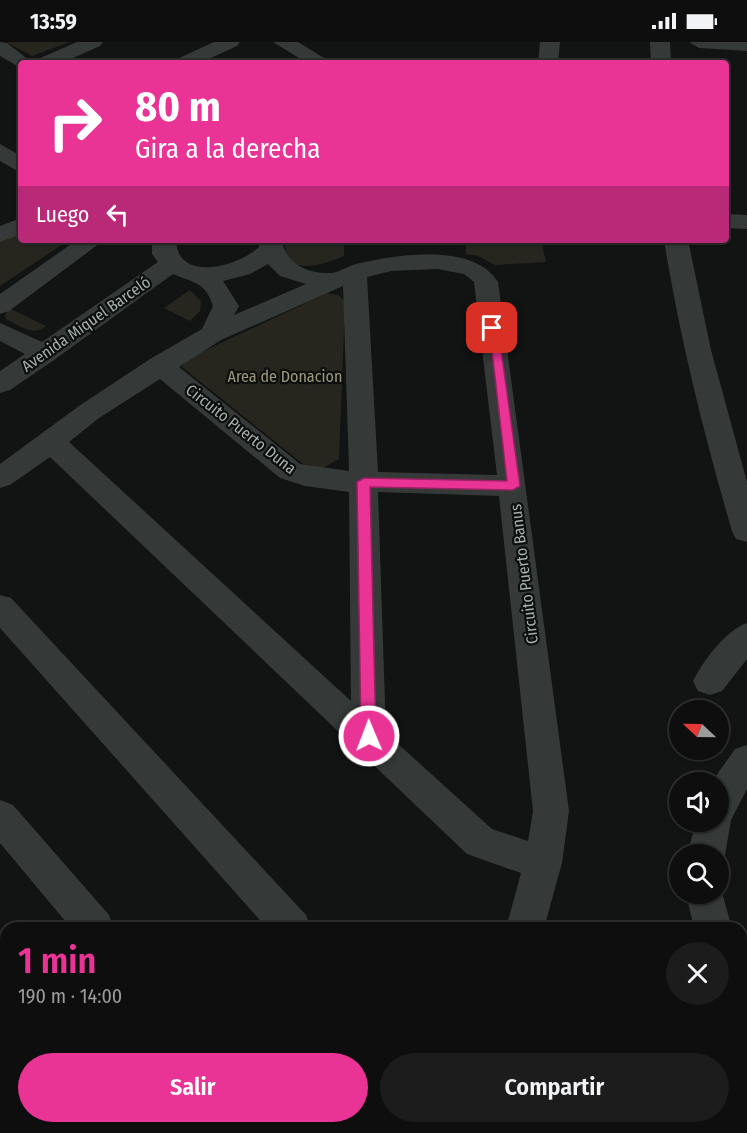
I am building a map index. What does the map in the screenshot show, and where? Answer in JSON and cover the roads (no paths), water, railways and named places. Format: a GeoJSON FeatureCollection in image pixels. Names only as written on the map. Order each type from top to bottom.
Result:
{"type":"FeatureCollection","features":[{"type":"Feature","properties":{"kind":"street"},"geometry":{"type":"LineString","coordinates":[[52,60],[93,42]]}},
{"type":"Feature","properties":{"kind":"street"},"geometry":{"type":"LineString","coordinates":[[191,60],[230,42]]}},
{"type":"Feature","properties":{"kind":"street"},"geometry":{"type":"LineString","coordinates":[[283,42],[316,60]]}},
{"type":"Feature","properties":{"kind":"street"},"geometry":{"type":"LineString","coordinates":[[548,60],[550,42]]}},
{"type":"Feature","properties":{"kind":"street"},"geometry":{"type":"LineString","coordinates":[[660,42],[661,60]]}},
{"type":"Feature","properties":{"kind":"street"},"geometry":{"type":"LineString","coordinates":[[699,42],[747,45]]}},
{"type":"Feature","properties":{"kind":"street"},"geometry":{"type":"LineString","coordinates":[[0,47],[19,60]]}},
{"type":"Feature","properties":{"kind":"street"},"geometry":{"type":"LineString","coordinates":[[1,153],[18,164]]}},
{"type":"Feature","properties":{"kind":"street"},"geometry":{"type":"LineString","coordinates":[[729,221],[747,222]]}},
{"type":"Feature","properties":{"kind":"street"},"geometry":{"type":"LineString","coordinates":[[0,236],[18,227]]}},
{"type":"Feature","properties":{"kind":"street"},"geometry":{"type":"LineString","coordinates":[[0,306],[88,243]]}},
{"type":"Feature","properties":{"kind":"street"},"geometry":{"type":"LineString","coordinates":[[676,243],[687,315],[720,441],[747,531]]}},
{"type":"Feature","properties":{"kind":"street"},"geometry":{"type":"LineString","coordinates":[[201,274],[237,272],[264,257],[270,244]]}},
{"type":"Feature","properties":{"kind":"street"},"geometry":{"type":"LineString","coordinates":[[270,244],[276,261],[284,269],[306,277],[345,277],[364,482],[369,736]]}},
{"type":"Feature","properties":{"kind":"street"},"geometry":{"type":"LineString","coordinates":[[168,252],[201,274],[217,287],[224,297],[226,306],[212,334]]}},
{"type":"Feature","properties":{"kind":"street","name":"Avenida Miquel Barceló"},"geometry":{"type":"LineString","coordinates":[[0,384],[45,354],[168,252]]}},
{"type":"Feature","properties":{"kind":"street","name":"Circuito Puerto Banus"},"geometry":{"type":"LineString","coordinates":[[0,478],[89,412],[159,365],[212,334],[345,277],[391,264],[437,262],[471,268],[481,274],[486,282],[513,486],[551,811],[543,863],[527,922]]}},
{"type":"Feature","properties":{"kind":"street"},"geometry":{"type":"LineString","coordinates":[[0,331],[45,354]]}},
{"type":"Feature","properties":{"kind":"street","name":"Circuito Puerto Duna"},"geometry":{"type":"LineString","coordinates":[[159,365],[290,471],[305,476],[364,482],[513,486]]}},
{"type":"Feature","properties":{"kind":"street"},"geometry":{"type":"LineString","coordinates":[[51,442],[369,736],[480,843],[543,863]]}},
{"type":"Feature","properties":{"kind":"street"},"geometry":{"type":"LineString","coordinates":[[0,608],[287,922]]}},
{"type":"Feature","properties":{"kind":"street"},"geometry":{"type":"LineString","coordinates":[[710,681],[747,636]]}},
{"type":"Feature","properties":{"kind":"street"},"geometry":{"type":"LineString","coordinates":[[729,791],[747,760]]}},
{"type":"Feature","properties":{"kind":"street"},"geometry":{"type":"LineString","coordinates":[[0,816],[90,922]]}},
{"type":"Feature","properties":{"kind":"street"},"geometry":{"type":"LineString","coordinates":[[707,904],[712,922]]}},
{"type":"Feature","properties":{"kind":"park label","name":"Area de Donacion"},"geometry":{"type":"Point","coordinates":[285,376]}}]}
